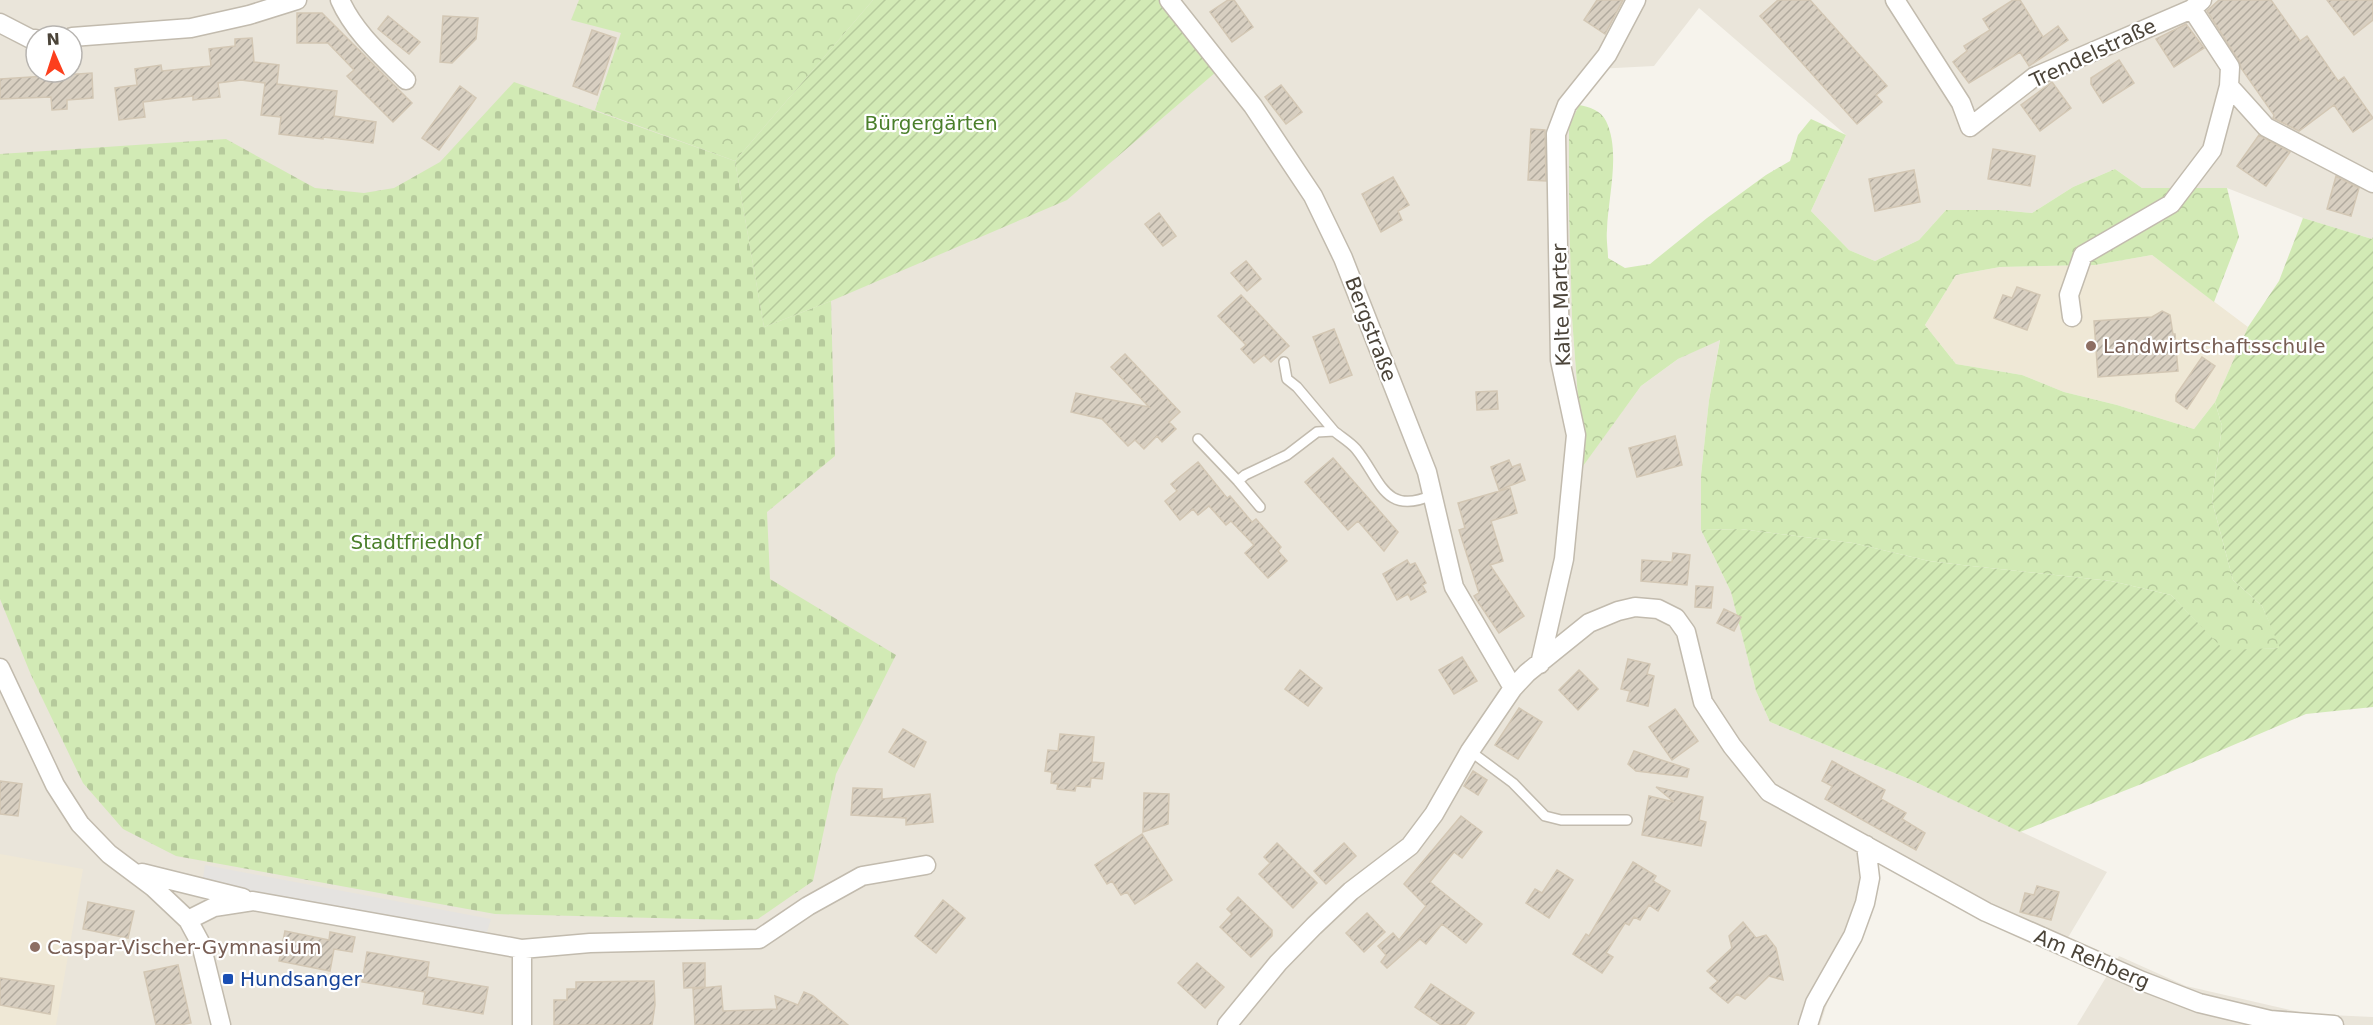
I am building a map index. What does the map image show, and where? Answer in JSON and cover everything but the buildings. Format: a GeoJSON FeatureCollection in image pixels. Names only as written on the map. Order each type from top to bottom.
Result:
{"type":"FeatureCollection","features":[{"type":"Feature","properties":{"kind":"street"},"geometry":{"type":"LineString","coordinates":[[84,37],[191,28],[249,15],[297,0]]}},
{"type":"Feature","properties":{"kind":"street"},"geometry":{"type":"LineString","coordinates":[[340,0],[345,12],[369,43],[406,80]]}},
{"type":"Feature","properties":{"kind":"street","name":"Bergstraße"},"geometry":{"type":"LineString","coordinates":[[1168,0],[1253,106],[1313,196],[1344,258],[1427,471],[1454,587],[1513,688]]}},
{"type":"Feature","properties":{"kind":"street","name":"Kalte Marter"},"geometry":{"type":"LineString","coordinates":[[1533,668],[1564,559],[1576,435],[1560,360],[1556,134],[1567,105],[1607,55],[1636,0]]}},
{"type":"Feature","properties":{"kind":"street","name":"Trendelstraße"},"geometry":{"type":"LineString","coordinates":[[1895,0],[1961,103],[1970,127],[2034,76],[2197,4],[2230,67],[2229,86],[2212,150],[2171,204],[2083,255],[2069,295],[2072,317]]}},
{"type":"Feature","properties":{"kind":"street"},"geometry":{"type":"LineString","coordinates":[[0,24],[24,36]]}},
{"type":"Feature","properties":{"kind":"street"},"geometry":{"type":"LineString","coordinates":[[2229,86],[2266,127],[2373,183]]}},
{"type":"Feature","properties":{"kind":"street","name":"Am Rehberg"},"geometry":{"type":"LineString","coordinates":[[1227,1025],[1278,963],[1314,926],[1352,891],[1410,846],[1434,814],[1470,751],[1513,688],[1533,668],[1589,624],[1618,611],[1635,607],[1658,609],[1676,618],[1686,632],[1702,702],[1732,746],[1769,792],[1986,912],[2142,981],[2199,1003],[2270,1020],[2334,1025]]}},
{"type":"Feature","properties":{"kind":"street"},"geometry":{"type":"LineString","coordinates":[[0,668],[55,785],[80,824],[122,865],[153,887],[188,920],[201,944],[222,1025]]}},
{"type":"Feature","properties":{"kind":"street"},"geometry":{"type":"LineString","coordinates":[[1808,1025],[1815,1003],[1852,936],[1865,903],[1869,878],[1866,845]]}},
{"type":"Feature","properties":{"kind":"street"},"geometry":{"type":"LineString","coordinates":[[122,865],[152,876],[253,901],[522,949],[590,943],[759,939],[808,906],[862,876],[926,865]]}},
{"type":"Feature","properties":{"kind":"street"},"geometry":{"type":"LineString","coordinates":[[188,920],[214,907],[253,901]]}},
{"type":"Feature","properties":{"kind":"street"},"geometry":{"type":"LineString","coordinates":[[522,949],[522,1025]]}},
{"type":"Feature","properties":{"kind":"lane"},"geometry":{"type":"LineString","coordinates":[[1284,362],[1287,379],[1297,387],[1334,431],[1356,449],[1370,471],[1395,500],[1406,503],[1416,502],[1431,495]]}},
{"type":"Feature","properties":{"kind":"lane"},"geometry":{"type":"LineString","coordinates":[[1238,481],[1245,475],[1287,455],[1317,432],[1334,431]]}},
{"type":"Feature","properties":{"kind":"lane"},"geometry":{"type":"LineString","coordinates":[[1198,439],[1260,507]]}},
{"type":"Feature","properties":{"kind":"lane"},"geometry":{"type":"LineString","coordinates":[[1470,751],[1513,783],[1545,816],[1561,820],[1627,820]]}},
{"type":"Feature","properties":{"kind":"shaded area"},"geometry":{"type":"Polygon","coordinates":[[[0,0],[2373,0],[2372,239],[2303,218],[2227,188],[2142,188],[2115,169],[2073,187],[2032,213],[1999,210],[1946,210],[1919,240],[1875,261],[1849,250],[1811,211],[1846,135],[1699,8],[1654,66],[1596,69],[1569,127],[1572,318],[1583,465],[1641,386],[1678,359],[1720,339],[1709,400],[1701,475],[1701,530],[1731,592],[1756,691],[1770,722],[1909,779],[2107,872],[2060,951],[1874,861],[1820,1025],[0,1025],[0,0]]]}},
{"type":"Feature","properties":{"kind":"shaded area","name":"Landwirtschaftsschule"},"geometry":{"type":"Polygon","coordinates":[[[2152,255],[2248,327],[2215,402],[2194,429],[2117,405],[2064,392],[2022,375],[1956,364],[1925,325],[1956,275],[2000,267],[2095,265],[2152,255]]]}},
{"type":"Feature","properties":{"kind":"shaded area","name":"Caspar-Vischer-Gymnasium"},"geometry":{"type":"Polygon","coordinates":[[[0,854],[83,869],[56,1025],[0,1025],[0,854]]]}},
{"type":"Feature","properties":{"kind":"shaded area"},"geometry":{"type":"Polygon","coordinates":[[[205,865],[491,919],[486,935],[202,884],[205,865]]]}},
{"type":"Feature","properties":{"kind":"shaded area"},"geometry":{"type":"Polygon","coordinates":[[[2119,956],[2186,986],[2308,1014],[2373,1017],[2373,1025],[2077,1025],[2119,956]]]}},
{"type":"Feature","properties":{"kind":"green space"},"geometry":{"type":"Polygon","coordinates":[[[579,0],[873,0],[735,161],[595,110],[621,33],[571,20],[579,0]]]}},
{"type":"Feature","properties":{"kind":"green space","name":"Bürgergärten"},"geometry":{"type":"Polygon","coordinates":[[[873,0],[1164,0],[1216,72],[1067,200],[831,301],[764,327],[735,161],[873,0]]]}},
{"type":"Feature","properties":{"kind":"green space","name":"Stadtfriedhof"},"geometry":{"type":"Polygon","coordinates":[[[514,82],[735,161],[764,327],[831,301],[835,456],[767,512],[770,579],[896,655],[836,774],[813,881],[758,919],[495,914],[176,856],[123,829],[83,783],[31,675],[0,599],[0,154],[226,139],[315,188],[364,193],[394,188],[440,162],[514,82]]]}},
{"type":"Feature","properties":{"kind":"green space"},"geometry":{"type":"Polygon","coordinates":[[[1579,105],[1601,114],[1610,133],[1613,160],[1607,233],[1608,258],[1625,268],[1650,264],[1707,218],[1766,175],[1790,161],[1798,135],[1811,119],[1846,135],[1811,211],[1849,250],[1875,261],[1919,240],[1946,210],[1999,210],[2032,213],[2073,187],[2115,169],[2142,188],[2227,188],[2239,237],[2214,302],[2152,255],[2095,265],[2000,267],[1956,275],[1925,325],[1956,364],[2022,375],[2064,392],[2117,405],[2194,429],[2215,402],[2222,426],[2212,501],[2233,580],[2262,606],[2281,648],[2224,651],[2171,595],[2111,581],[1929,561],[1853,543],[1740,529],[1701,530],[1701,475],[1709,400],[1720,340],[1678,359],[1641,386],[1583,466],[1572,318],[1569,211],[1569,127],[1579,105]]]}},
{"type":"Feature","properties":{"kind":"green space"},"geometry":{"type":"Polygon","coordinates":[[[2303,218],[2372,239],[2373,237],[2373,707],[2306,714],[2149,781],[2020,832],[1909,779],[1770,722],[1756,691],[1731,592],[1701,530],[1740,529],[1853,543],[1929,561],[2111,581],[2171,595],[2224,650],[2280,648],[2262,606],[2233,580],[2212,501],[2222,426],[2215,402],[2248,327],[2279,281],[2303,218]]]}},
{"type":"Feature","properties":{"kind":"place","name":"Landwirtschaftsschule"},"geometry":{"type":"Point","coordinates":[2091,346]}},
{"type":"Feature","properties":{"kind":"place","name":"Caspar-Vischer-Gymnasium"},"geometry":{"type":"Point","coordinates":[35,947]}},
{"type":"Feature","properties":{"kind":"place","name":"Hundsanger"},"geometry":{"type":"Point","coordinates":[228,979]}}]}
